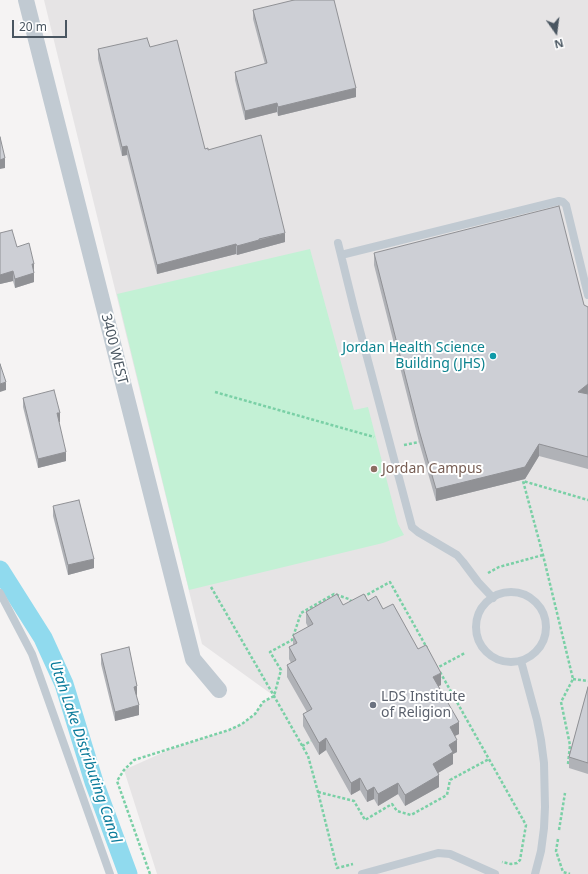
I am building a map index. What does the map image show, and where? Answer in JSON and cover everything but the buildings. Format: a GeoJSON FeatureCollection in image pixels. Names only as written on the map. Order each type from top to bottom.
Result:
{"type":"FeatureCollection","features":[{"type":"Feature","properties":{"kind":"street","name":"3400 WEST"},"geometry":{"type":"LineString","coordinates":[[26,0],[193,659],[219,690]]}},
{"type":"Feature","properties":{"kind":"lane"},"geometry":{"type":"LineString","coordinates":[[340,255],[559,201],[566,205],[588,295]]}},
{"type":"Feature","properties":{"kind":"lane"},"geometry":{"type":"LineString","coordinates":[[338,243],[412,526],[418,532],[457,555],[478,582],[493,598]]}},
{"type":"Feature","properties":{"kind":"lane"},"geometry":{"type":"LineString","coordinates":[[515,592],[527,596],[536,603],[543,613],[546,624],[545,636],[540,647],[532,655],[521,661],[510,662],[499,660],[490,655],[482,647],[477,637],[476,625],[478,614],[484,605],[493,598],[504,593],[515,592]]}},
{"type":"Feature","properties":{"kind":"lane"},"geometry":{"type":"LineString","coordinates":[[0,593],[32,654],[110,874]]}},
{"type":"Feature","properties":{"kind":"lane"},"geometry":{"type":"LineString","coordinates":[[521,661],[537,720],[544,763],[544,828],[541,851],[535,874]]}},
{"type":"Feature","properties":{"kind":"lane"},"geometry":{"type":"LineString","coordinates":[[362,874],[438,854],[450,854],[495,874]]}},
{"type":"Feature","properties":{"kind":"path"},"geometry":{"type":"LineString","coordinates":[[215,392],[403,445],[419,442]]}},
{"type":"Feature","properties":{"kind":"path"},"geometry":{"type":"LineString","coordinates":[[521,474],[543,555],[573,679],[561,702],[570,745],[568,764]]}},
{"type":"Feature","properties":{"kind":"path"},"geometry":{"type":"LineString","coordinates":[[523,481],[588,500]]}},
{"type":"Feature","properties":{"kind":"path"},"geometry":{"type":"LineString","coordinates":[[484,576],[499,567],[543,555]]}},
{"type":"Feature","properties":{"kind":"path"},"geometry":{"type":"LineString","coordinates":[[150,874],[117,781],[124,770],[134,760],[229,730],[242,724],[255,714],[263,702],[274,696],[281,670],[270,652],[292,640],[301,613],[334,594],[349,598],[352,603],[390,582],[430,654]]}},
{"type":"Feature","properties":{"kind":"path"},"geometry":{"type":"LineString","coordinates":[[211,587],[308,756],[337,868],[360,863]]}},
{"type":"Feature","properties":{"kind":"path"},"geometry":{"type":"LineString","coordinates":[[433,670],[465,653]]}},
{"type":"Feature","properties":{"kind":"path"},"geometry":{"type":"LineString","coordinates":[[438,668],[526,825],[520,860],[517,863],[511,864],[498,860]]}},
{"type":"Feature","properties":{"kind":"path"},"geometry":{"type":"LineString","coordinates":[[573,679],[588,681]]}},
{"type":"Feature","properties":{"kind":"path"},"geometry":{"type":"LineString","coordinates":[[302,746],[311,740]]}},
{"type":"Feature","properties":{"kind":"path"},"geometry":{"type":"LineString","coordinates":[[318,792],[354,801],[365,820],[392,804],[397,811],[411,815],[447,795],[450,780],[489,759]]}},
{"type":"Feature","properties":{"kind":"path"},"geometry":{"type":"LineString","coordinates":[[565,793],[556,851],[563,872],[570,874]]}},
{"type":"Feature","properties":{"kind":"shaded area","name":"Jordan Campus"},"geometry":{"type":"Polygon","coordinates":[[[44,0],[588,0],[588,874],[157,874],[124,770],[173,748],[229,730],[242,724],[255,714],[263,702],[274,696],[202,644],[44,0]]]}},
{"type":"Feature","properties":{"kind":"green space"},"geometry":{"type":"Polygon","coordinates":[[[310,249],[354,410],[368,407],[398,524],[404,535],[383,543],[189,590],[117,294],[310,249]]]}},
{"type":"Feature","properties":{"kind":"waterway","name":"Utah Lake Distributing Canal"},"geometry":{"type":"LineString","coordinates":[[0,570],[43,638],[64,684],[94,782],[128,874]]}},
{"type":"Feature","properties":{"kind":"place","name":"Jordan Health Science Building (JHS)"},"geometry":{"type":"Point","coordinates":[493,356]}},
{"type":"Feature","properties":{"kind":"place","name":"Jordan Campus"},"geometry":{"type":"Point","coordinates":[374,469]}},
{"type":"Feature","properties":{"kind":"place","name":"LDS Institute of Religion"},"geometry":{"type":"Point","coordinates":[373,705]}}]}
